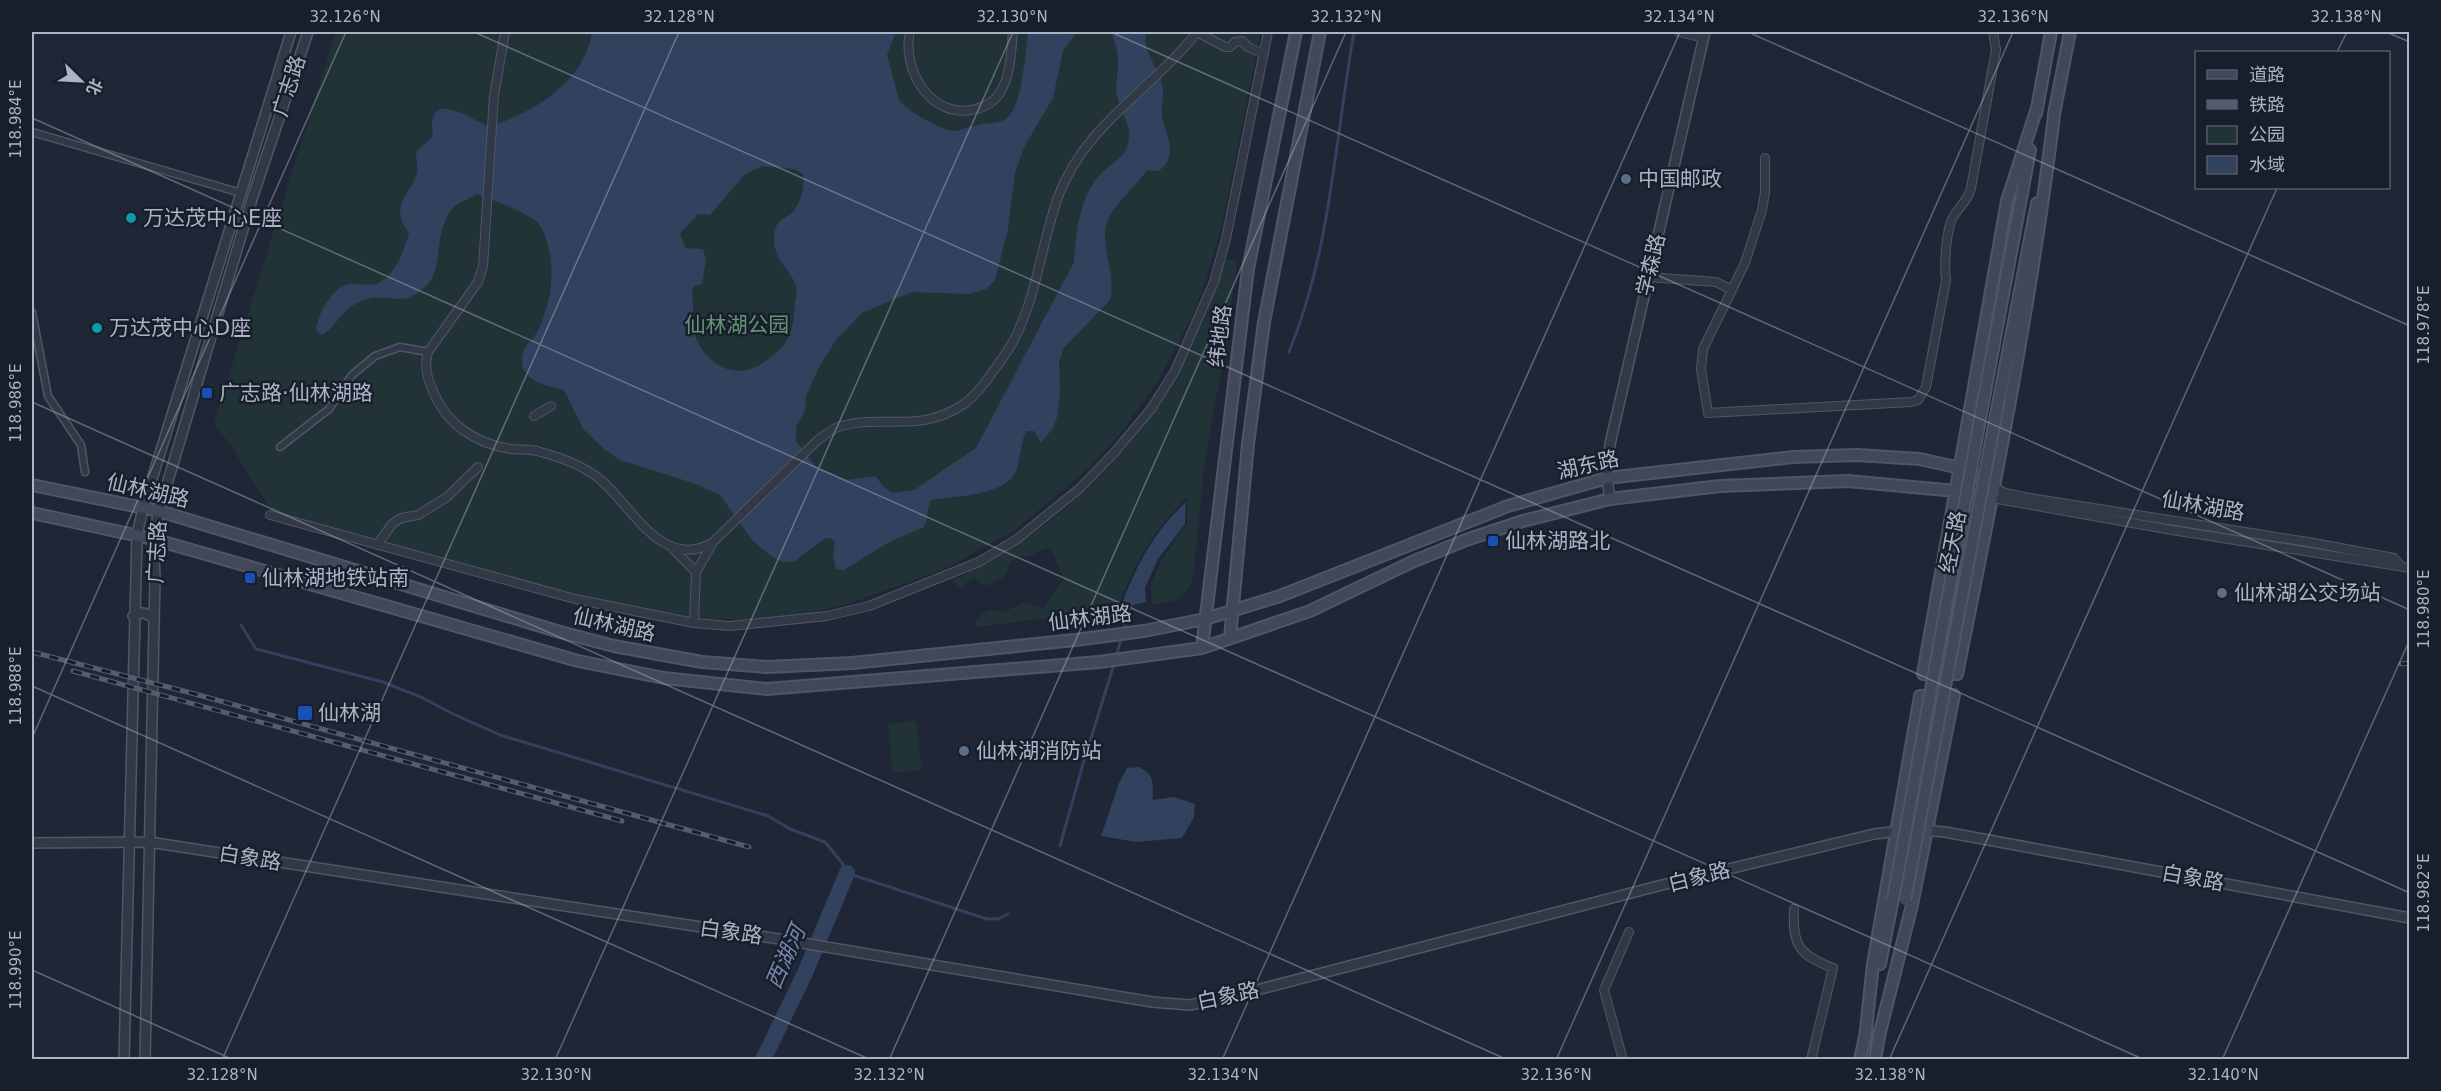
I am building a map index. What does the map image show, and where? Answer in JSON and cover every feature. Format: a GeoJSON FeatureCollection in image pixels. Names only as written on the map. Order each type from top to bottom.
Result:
{"type":"FeatureCollection","features":[{"type":"Feature","properties":{"kind":"main road","name":"纬地路"},"geometry":{"type":"LineString","coordinates":[[1202,648],[1248,269],[1296,32]]}},
{"type":"Feature","properties":{"kind":"main road","name":"纬地路"},"geometry":{"type":"LineString","coordinates":[[1230,638],[1248,444],[1262,333],[1320,32]]}},
{"type":"Feature","properties":{"kind":"main road","name":"经天路"},"geometry":{"type":"LineString","coordinates":[[1860,1059],[1893,899],[2051,32]]}},
{"type":"Feature","properties":{"kind":"main road","name":"经天路"},"geometry":{"type":"LineString","coordinates":[[1875,1059],[2070,32]]}},
{"type":"Feature","properties":{"kind":"main road"},"geometry":{"type":"LineString","coordinates":[[2037,108],[2007,201],[1923,674],[1957,674],[1993,492],[2042,215],[2055,108]]}},
{"type":"Feature","properties":{"kind":"main road","name":"湖东路"},"geometry":{"type":"LineString","coordinates":[[1205,619],[1280,596],[1509,506],[1606,478],[1793,457],[1846,455],[1920,459],[1960,468],[1993,492]]}},
{"type":"Feature","properties":{"kind":"main road","name":"湖东路"},"geometry":{"type":"LineString","coordinates":[[1202,648],[1310,611],[1412,562],[1466,540],[1523,521],[1610,499],[1720,486],[1786,482],[1848,481],[1956,491],[1993,492]]}},
{"type":"Feature","properties":{"kind":"main road","name":"仙林湖路"},"geometry":{"type":"LineString","coordinates":[[32,485],[159,512],[560,632],[668,657],[767,667],[852,663],[1144,631],[1205,619]]}},
{"type":"Feature","properties":{"kind":"main road","name":"仙林湖路"},"geometry":{"type":"LineString","coordinates":[[32,513],[153,539],[578,661],[664,678],[767,689],[1099,662],[1202,648]]}},
{"type":"Feature","properties":{"kind":"main road"},"geometry":{"type":"LineString","coordinates":[[664,678],[668,657]]}},
{"type":"Feature","properties":{"kind":"main road"},"geometry":{"type":"LineString","coordinates":[[1936,696],[1940,674]]}},
{"type":"Feature","properties":{"kind":"main road"},"geometry":{"type":"LineString","coordinates":[[1865,1038],[1872,964],[1920,696],[1954,695],[1912,904],[1880,1036]]}},
{"type":"Feature","properties":{"kind":"street","name":"广志路"},"geometry":{"type":"LineString","coordinates":[[124,1059],[137,535],[143,508],[291,32]]}},
{"type":"Feature","properties":{"kind":"street","name":"广志路"},"geometry":{"type":"LineString","coordinates":[[145,1059],[154,618],[153,539],[253,196],[308,32]]}},
{"type":"Feature","properties":{"kind":"street"},"geometry":{"type":"LineString","coordinates":[[505,32],[493,117],[483,266],[478,282],[428,352],[425,364],[431,387],[442,412],[471,436],[511,449],[536,450],[582,466],[603,481],[647,530],[670,547],[696,572]]}},
{"type":"Feature","properties":{"kind":"street"},"geometry":{"type":"LineString","coordinates":[[910,32],[908,46],[914,76],[922,88],[940,104],[962,112],[983,107],[1002,90],[1009,69],[1013,32]]}},
{"type":"Feature","properties":{"kind":"street"},"geometry":{"type":"LineString","coordinates":[[693,623],[696,572],[712,543],[818,440],[841,426],[926,422],[966,403],[983,386],[1007,352],[1020,328],[1033,292],[1058,197],[1069,173],[1087,144],[1117,111],[1164,69],[1197,32],[1225,47],[1242,41],[1248,47],[1264,54]]}},
{"type":"Feature","properties":{"kind":"street"},"geometry":{"type":"LineString","coordinates":[[270,515],[575,599],[693,623],[730,626],[826,616],[869,606],[979,562],[1017,539],[1079,489],[1114,453],[1151,409],[1174,371],[1214,282],[1226,239],[1268,32]]}},
{"type":"Feature","properties":{"kind":"street"},"geometry":{"type":"LineString","coordinates":[[1678,32],[1705,35]]}},
{"type":"Feature","properties":{"kind":"street"},"geometry":{"type":"LineString","coordinates":[[1764,158],[1765,192],[1762,210],[1745,263],[1703,349],[1701,369],[1708,413],[1918,400],[1926,387],[1946,280],[1944,266],[1952,219],[1970,194],[1996,50],[1993,32]]}},
{"type":"Feature","properties":{"kind":"street","name":"学森路"},"geometry":{"type":"LineString","coordinates":[[1610,499],[1606,478],[1610,444],[1705,35]]}},
{"type":"Feature","properties":{"kind":"street"},"geometry":{"type":"LineString","coordinates":[[32,132],[241,193]]}},
{"type":"Feature","properties":{"kind":"street"},"geometry":{"type":"LineString","coordinates":[[1648,277],[1716,282],[1730,290]]}},
{"type":"Feature","properties":{"kind":"street"},"geometry":{"type":"LineString","coordinates":[[32,312],[48,396],[81,445],[86,472]]}},
{"type":"Feature","properties":{"kind":"street"},"geometry":{"type":"LineString","coordinates":[[280,447],[330,409],[352,375],[375,356],[400,347],[428,352]]}},
{"type":"Feature","properties":{"kind":"street"},"geometry":{"type":"LineString","coordinates":[[534,416],[551,406]]}},
{"type":"Feature","properties":{"kind":"street"},"geometry":{"type":"LineString","coordinates":[[377,545],[392,524],[402,518],[418,515],[447,497],[478,467]]}},
{"type":"Feature","properties":{"kind":"street","name":"仙林湖路"},"geometry":{"type":"LineString","coordinates":[[1993,492],[2172,530],[2406,567]]}},
{"type":"Feature","properties":{"kind":"street"},"geometry":{"type":"LineString","coordinates":[[670,547],[693,550],[712,543]]}},
{"type":"Feature","properties":{"kind":"street"},"geometry":{"type":"LineString","coordinates":[[134,616],[146,613],[154,618]]}},
{"type":"Feature","properties":{"kind":"street","name":"白象路"},"geometry":{"type":"LineString","coordinates":[[32,843],[149,842],[779,939],[850,953],[1152,1002],[1188,1005],[1222,999],[1658,886],[1874,834],[1896,832],[1927,830],[1956,834],[2409,918]]}},
{"type":"Feature","properties":{"kind":"street"},"geometry":{"type":"LineString","coordinates":[[1794,909],[1793,932],[1798,947],[1813,960],[1833,968],[1811,1059]]}},
{"type":"Feature","properties":{"kind":"street"},"geometry":{"type":"LineString","coordinates":[[1623,1059],[1604,990],[1629,932]]}},
{"type":"Feature","properties":{"kind":"green space","name":"仙林湖公园"},"geometry":{"type":"Polygon","coordinates":[[[336,32],[1261,32],[1221,230],[1196,309],[1157,382],[1124,429],[1089,468],[1014,531],[942,570],[845,605],[794,616],[701,619],[651,611],[562,591],[271,511],[214,423],[336,32]]]}},
{"type":"Feature","properties":{"kind":"green space"},"geometry":{"type":"Polygon","coordinates":[[[1226,259],[1237,261],[1226,344],[1205,461],[1193,579],[1186,592],[1172,601],[1152,605],[1151,584],[1161,561],[1187,523],[1187,498],[1163,524],[1145,549],[1117,609],[978,627],[975,623],[983,613],[991,609],[1004,612],[1023,603],[1044,608],[1064,579],[1053,553],[1048,548],[1029,556],[1019,556],[1011,562],[1004,577],[987,586],[973,578],[960,588],[952,581],[1003,553],[1048,522],[1088,488],[1124,450],[1156,408],[1183,362],[1206,313],[1226,259]]]}},
{"type":"Feature","properties":{"kind":"green space"},"geometry":{"type":"Polygon","coordinates":[[[916,721],[922,770],[893,773],[888,724],[916,721]]]}},
{"type":"Feature","properties":{"kind":"water"},"geometry":{"type":"Polygon","coordinates":[[[592,32],[896,32],[887,55],[899,100],[924,119],[942,128],[955,131],[1000,122],[1011,113],[1021,86],[1028,32],[1077,32],[1063,50],[1053,98],[1024,147],[1015,173],[1008,229],[995,280],[986,289],[970,294],[912,292],[862,313],[836,340],[819,367],[806,396],[805,410],[796,427],[796,441],[815,466],[847,480],[875,476],[884,487],[893,493],[914,490],[976,448],[1074,262],[1082,207],[1091,187],[1101,174],[1119,159],[1128,144],[1128,125],[1117,95],[1118,59],[1111,32],[1147,32],[1145,38],[1148,51],[1163,87],[1162,115],[1170,144],[1169,158],[1159,171],[1147,170],[1120,202],[1107,222],[1105,240],[1112,290],[1110,300],[1063,349],[1059,363],[1060,390],[1057,417],[1053,428],[1041,443],[1034,431],[1026,431],[1018,466],[1010,479],[991,490],[966,496],[931,500],[924,527],[891,541],[844,570],[836,569],[833,554],[835,542],[830,538],[825,538],[795,561],[782,562],[772,557],[752,540],[720,495],[693,483],[620,460],[604,449],[583,429],[564,390],[539,383],[526,373],[522,358],[525,348],[542,321],[550,293],[551,264],[548,246],[536,221],[477,194],[455,206],[447,217],[432,277],[418,293],[403,299],[364,300],[346,311],[322,335],[316,331],[322,310],[337,290],[350,284],[378,283],[390,274],[398,261],[409,233],[403,224],[400,210],[404,197],[417,174],[416,152],[433,136],[432,121],[435,113],[442,109],[450,109],[489,127],[506,121],[539,104],[568,81],[587,50],[592,32]],[[762,166],[744,175],[710,215],[698,214],[680,234],[686,248],[703,249],[706,260],[702,284],[694,286],[692,292],[692,319],[695,334],[707,356],[716,364],[727,369],[738,371],[750,369],[763,363],[779,351],[791,331],[797,287],[775,250],[774,236],[779,222],[795,209],[801,196],[804,183],[803,174],[794,169],[762,166]]]}},
{"type":"Feature","properties":{"kind":"water"},"geometry":{"type":"Polygon","coordinates":[[[1186,502],[1185,524],[1158,559],[1145,588],[1146,602],[1120,608],[1132,578],[1155,538],[1174,513],[1186,502]]]}},
{"type":"Feature","properties":{"kind":"water"},"geometry":{"type":"Polygon","coordinates":[[[1139,767],[1151,777],[1153,800],[1174,797],[1195,804],[1194,817],[1182,838],[1136,842],[1101,836],[1119,783],[1127,768],[1139,767]]]}},
{"type":"Feature","properties":{"kind":"waterway"},"geometry":{"type":"LineString","coordinates":[[1289,352],[1303,313],[1323,234],[1354,32]]}},
{"type":"Feature","properties":{"kind":"waterway"},"geometry":{"type":"LineString","coordinates":[[1123,632],[1131,603]]}},
{"type":"Feature","properties":{"kind":"waterway"},"geometry":{"type":"LineString","coordinates":[[241,625],[256,649],[383,682],[423,698],[500,735],[768,816],[790,829],[825,842],[847,873],[987,919],[998,919],[1008,914]]}},
{"type":"Feature","properties":{"kind":"waterway"},"geometry":{"type":"LineString","coordinates":[[1116,658],[1121,638]]}},
{"type":"Feature","properties":{"kind":"waterway"},"geometry":{"type":"LineString","coordinates":[[1060,846],[1114,664]]}},
{"type":"Feature","properties":{"kind":"waterway","name":"西湖河"},"geometry":{"type":"LineString","coordinates":[[763,1060],[805,973],[847,873]]}},
{"type":"Feature","properties":{"kind":"railway"},"geometry":{"type":"LineString","coordinates":[[32,652],[195,694],[749,847]]}},
{"type":"Feature","properties":{"kind":"railway"},"geometry":{"type":"LineString","coordinates":[[2401,664],[2410,663]]}},
{"type":"Feature","properties":{"kind":"railway"},"geometry":{"type":"LineString","coordinates":[[73,671],[622,821]]}},
{"type":"Feature","properties":{"kind":"place","name":"中国邮政"},"geometry":{"type":"Point","coordinates":[1626,179]}},
{"type":"Feature","properties":{"kind":"place","name":"万达茂中心E座"},"geometry":{"type":"Point","coordinates":[131,218]}},
{"type":"Feature","properties":{"kind":"place","name":"万达茂中心D座"},"geometry":{"type":"Point","coordinates":[97,328]}},
{"type":"Feature","properties":{"kind":"place","name":"广志路·仙林湖路"},"geometry":{"type":"Point","coordinates":[207,393]}},
{"type":"Feature","properties":{"kind":"place","name":"仙林湖路北"},"geometry":{"type":"Point","coordinates":[1493,541]}},
{"type":"Feature","properties":{"kind":"place","name":"仙林湖地铁站南"},"geometry":{"type":"Point","coordinates":[250,578]}},
{"type":"Feature","properties":{"kind":"place","name":"仙林湖公交场站"},"geometry":{"type":"Point","coordinates":[2222,593]}},
{"type":"Feature","properties":{"kind":"place","name":"仙林湖"},"geometry":{"type":"Point","coordinates":[305,713]}},
{"type":"Feature","properties":{"kind":"place","name":"仙林湖消防站"},"geometry":{"type":"Point","coordinates":[964,751]}}]}
